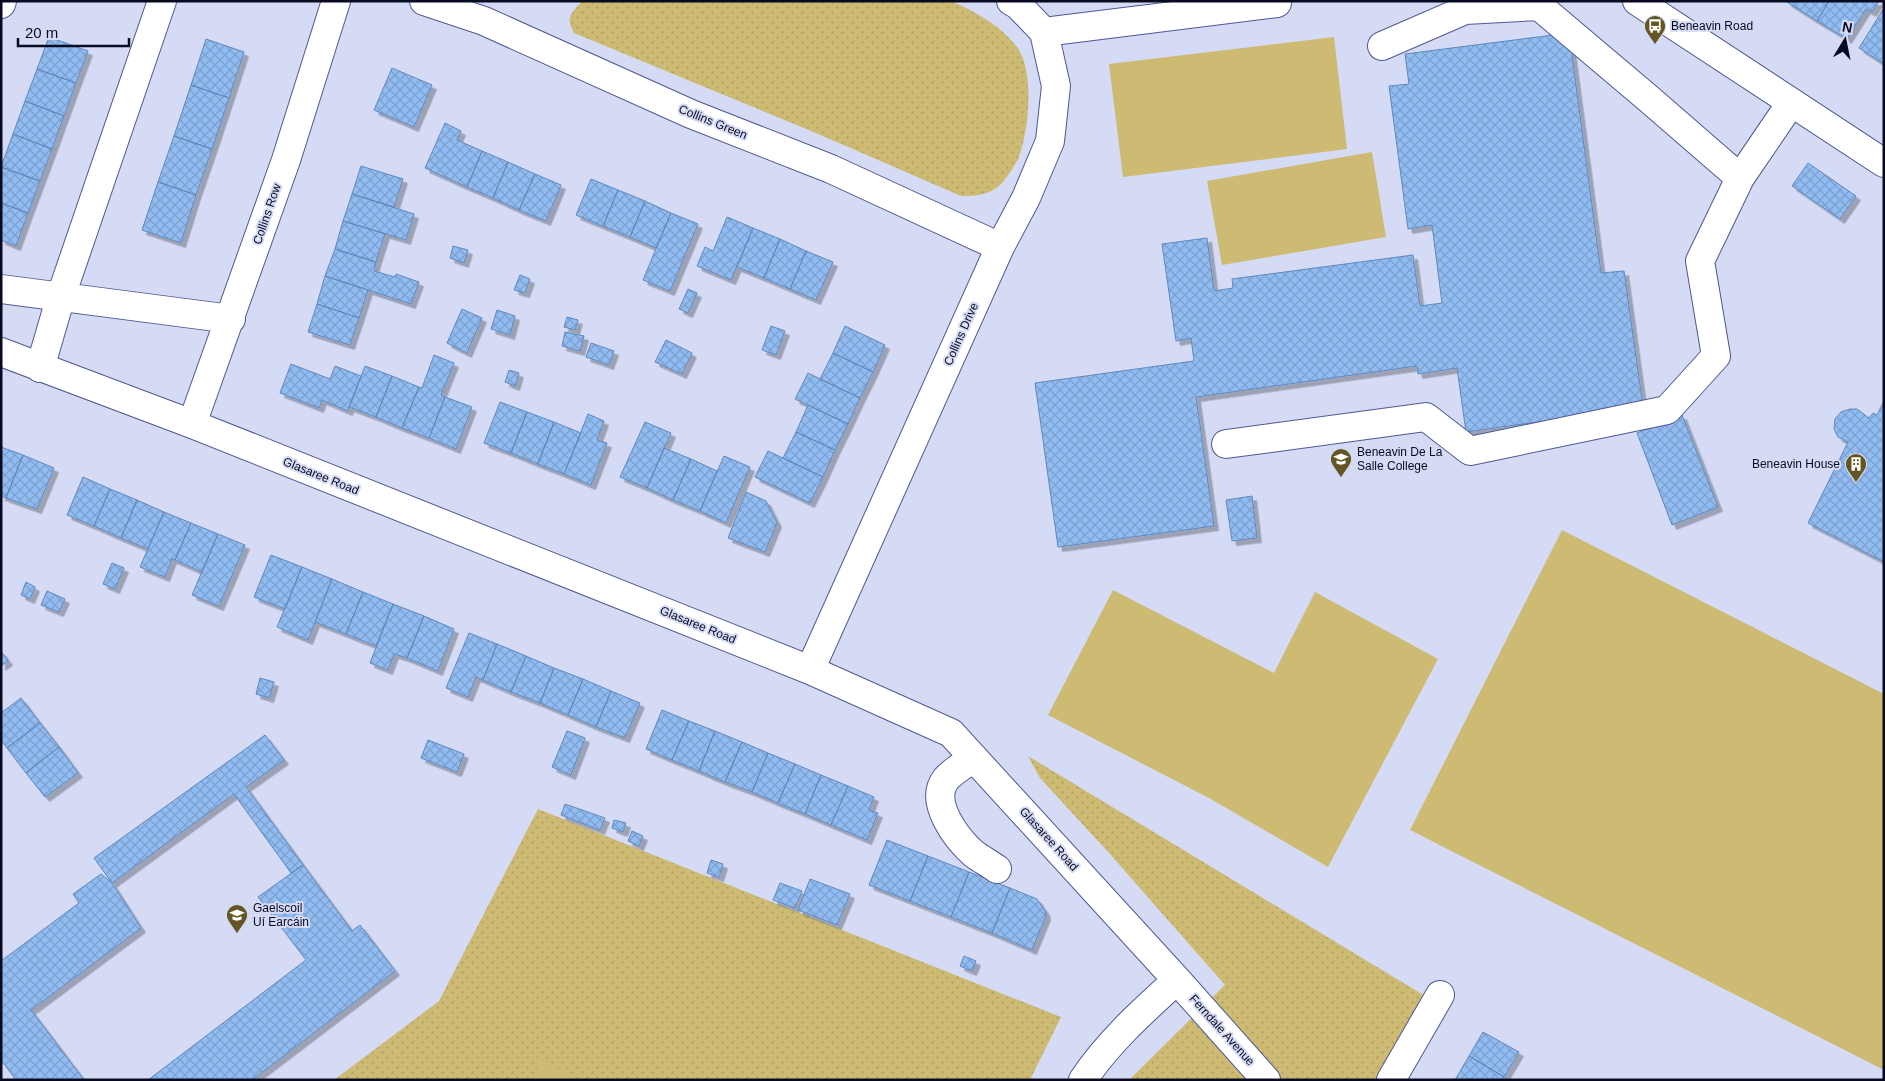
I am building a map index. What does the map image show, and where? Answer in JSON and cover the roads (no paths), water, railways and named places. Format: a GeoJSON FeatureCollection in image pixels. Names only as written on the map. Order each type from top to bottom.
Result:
{"type":"FeatureCollection","features":[{"type":"Feature","properties":{"kind":"street"},"geometry":{"type":"LineString","coordinates":[[40,368],[61,296],[162,1]]}},
{"type":"Feature","properties":{"kind":"street","name":"Collins Row"},"geometry":{"type":"LineString","coordinates":[[192,424],[231,319],[286,160],[336,1]]}},
{"type":"Feature","properties":{"kind":"street","name":"Collins Green"},"geometry":{"type":"LineString","coordinates":[[424,1],[491,11],[691,114],[832,169],[1000,247]]}},
{"type":"Feature","properties":{"kind":"street"},"geometry":{"type":"LineString","coordinates":[[1011,1],[1018,5],[1044,32],[1277,3]]}},
{"type":"Feature","properties":{"kind":"street"},"geometry":{"type":"LineString","coordinates":[[1637,1],[1884,163]]}},
{"type":"Feature","properties":{"kind":"street"},"geometry":{"type":"LineString","coordinates":[[1382,46],[1465,10],[1539,6],[1740,178]]}},
{"type":"Feature","properties":{"kind":"street","name":"Collins Drive"},"geometry":{"type":"LineString","coordinates":[[810,670],[1000,247],[1026,198],[1050,141],[1056,86],[1044,32]]}},
{"type":"Feature","properties":{"kind":"street"},"geometry":{"type":"LineString","coordinates":[[1226,444],[1426,417],[1470,451],[1667,410],[1716,356],[1700,261],[1740,178],[1791,103]]}},
{"type":"Feature","properties":{"kind":"street"},"geometry":{"type":"LineString","coordinates":[[1,289],[231,319]]}},
{"type":"Feature","properties":{"kind":"street","name":"Glasaree Road"},"geometry":{"type":"LineString","coordinates":[[1,352],[192,424],[810,670],[951,733],[1177,980]]}},
{"type":"Feature","properties":{"kind":"street"},"geometry":{"type":"LineString","coordinates":[[974,758],[946,779],[940,791],[942,809],[956,834],[974,854],[997,869]]}},
{"type":"Feature","properties":{"kind":"street"},"geometry":{"type":"LineString","coordinates":[[1083,1080],[1089,1070],[1128,1027],[1177,980]]}},
{"type":"Feature","properties":{"kind":"street","name":"Ferndale Avenue"},"geometry":{"type":"LineString","coordinates":[[1177,980],[1266,1080]]}},
{"type":"Feature","properties":{"kind":"street"},"geometry":{"type":"LineString","coordinates":[[1391,1080],[1440,995]]}},
{"type":"Feature","properties":{"kind":"place","name":"Beneavin Road"},"geometry":{"type":"Point","coordinates":[1655,45]}},
{"type":"Feature","properties":{"kind":"place","name":"Beneavin De La Salle College"},"geometry":{"type":"Point","coordinates":[1341,478]}},
{"type":"Feature","properties":{"kind":"place","name":"Beneavin House"},"geometry":{"type":"Point","coordinates":[1856,483]}},
{"type":"Feature","properties":{"kind":"place","name":"Gaelscoil Uí Earcáin"},"geometry":{"type":"Point","coordinates":[237,934]}}]}
